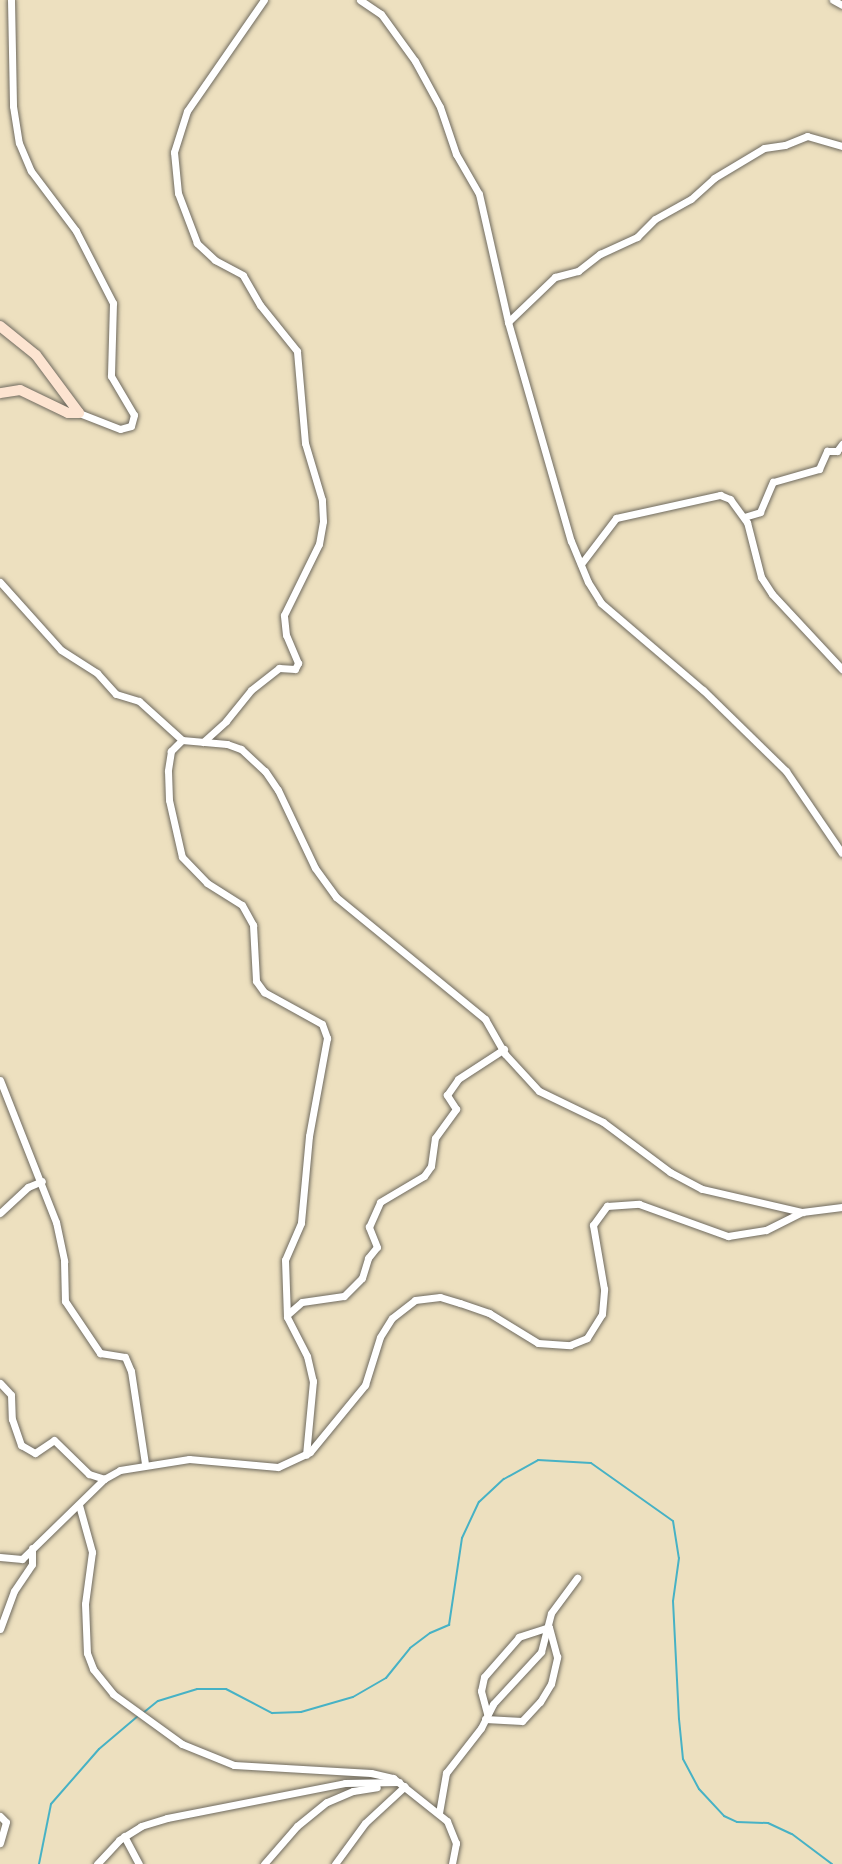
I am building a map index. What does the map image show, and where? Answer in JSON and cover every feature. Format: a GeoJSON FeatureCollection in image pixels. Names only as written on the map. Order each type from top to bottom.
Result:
{"type":"FeatureCollection","features":[{"type":"Feature","properties":{"kind":"main road"},"geometry":{"type":"LineString","coordinates":[[0,326],[36,355],[79,413]]}},
{"type":"Feature","properties":{"kind":"main road"},"geometry":{"type":"LineString","coordinates":[[0,393],[20,390],[68,413],[79,413]]}},
{"type":"Feature","properties":{"kind":"street"},"geometry":{"type":"LineString","coordinates":[[11,0],[13,106],[19,143],[31,171],[76,231],[113,303],[111,376],[134,415],[130,426],[124,429],[79,413]]}},
{"type":"Feature","properties":{"kind":"street"},"geometry":{"type":"LineString","coordinates":[[202,743],[226,721],[250,690],[279,668],[295,669],[298,663],[286,635],[284,615],[319,544],[323,521],[322,500],[305,443],[297,351],[260,305],[243,275],[215,261],[197,243],[178,193],[174,152],[187,111],[264,0]]}},
{"type":"Feature","properties":{"kind":"street"},"geometry":{"type":"LineString","coordinates":[[360,0],[381,14],[398,32],[440,106],[456,154],[487,215],[508,322],[581,564],[601,603],[703,690],[786,771],[842,853]]}},
{"type":"Feature","properties":{"kind":"street"},"geometry":{"type":"LineString","coordinates":[[833,0],[842,4]]}},
{"type":"Feature","properties":{"kind":"street"},"geometry":{"type":"LineString","coordinates":[[508,322],[555,277],[578,271],[600,254],[637,237],[655,219],[691,199],[714,178],[756,152],[807,136],[842,146]]}},
{"type":"Feature","properties":{"kind":"street"},"geometry":{"type":"LineString","coordinates":[[744,517],[760,512],[773,482],[819,469],[827,451],[837,451],[842,444]]}},
{"type":"Feature","properties":{"kind":"street"},"geometry":{"type":"LineString","coordinates":[[581,564],[607,525],[630,513],[720,495],[730,499],[744,517],[761,577],[842,669]]}},
{"type":"Feature","properties":{"kind":"street"},"geometry":{"type":"LineString","coordinates":[[0,582],[61,650],[97,673],[116,694],[130,696],[149,708],[182,740],[241,749],[265,771],[278,790],[315,868],[336,897],[485,1019],[517,1070],[539,1091],[603,1122],[691,1184],[721,1197],[788,1206],[802,1212]]}},
{"type":"Feature","properties":{"kind":"street"},"geometry":{"type":"LineString","coordinates":[[182,740],[171,751],[168,771],[169,800],[182,857],[207,883],[242,905],[253,925],[256,981],[264,992],[322,1024],[327,1038],[309,1136],[301,1223],[285,1260],[287,1317],[307,1356],[313,1381],[306,1455]]}},
{"type":"Feature","properties":{"kind":"street"},"geometry":{"type":"LineString","coordinates":[[287,1317],[302,1302],[344,1296],[362,1278],[368,1258],[377,1247],[369,1227],[380,1202],[424,1176],[431,1166],[435,1138],[456,1109],[447,1095],[458,1079],[504,1049]]}},
{"type":"Feature","properties":{"kind":"street"},"geometry":{"type":"LineString","coordinates":[[0,1080],[42,1181],[64,1261],[65,1302],[100,1353],[125,1357],[142,1428],[145,1464]]}},
{"type":"Feature","properties":{"kind":"street"},"geometry":{"type":"LineString","coordinates":[[0,1213],[28,1187],[42,1181]]}},
{"type":"Feature","properties":{"kind":"street"},"geometry":{"type":"LineString","coordinates":[[0,1557],[17,1561],[104,1479],[145,1464],[189,1459],[278,1467],[306,1455],[322,1442],[365,1385],[382,1332],[410,1302],[440,1297],[489,1313],[530,1341],[570,1345],[587,1338],[602,1314],[602,1267],[592,1225],[604,1208],[639,1204],[728,1236],[766,1230],[802,1212],[842,1207]]}},
{"type":"Feature","properties":{"kind":"street"},"geometry":{"type":"LineString","coordinates":[[0,1383],[10,1395],[12,1419],[21,1445],[35,1452],[54,1440],[89,1474],[104,1479]]}},
{"type":"Feature","properties":{"kind":"street"},"geometry":{"type":"LineString","coordinates":[[79,1505],[92,1552],[85,1604],[87,1653],[98,1677],[131,1711],[188,1748],[234,1765],[371,1773],[402,1784],[439,1813],[456,1838],[452,1864]]}},
{"type":"Feature","properties":{"kind":"street"},"geometry":{"type":"LineString","coordinates":[[0,1629],[14,1591],[32,1564],[32,1548]]}},
{"type":"Feature","properties":{"kind":"street"},"geometry":{"type":"LineString","coordinates":[[439,1813],[445,1773],[486,1716],[541,1652],[552,1612],[577,1578]]}},
{"type":"Feature","properties":{"kind":"street"},"geometry":{"type":"LineString","coordinates":[[486,1716],[481,1691],[484,1677],[519,1637],[549,1627]]}},
{"type":"Feature","properties":{"kind":"street"},"geometry":{"type":"LineString","coordinates":[[486,1716],[522,1721],[540,1702],[551,1684],[557,1657],[549,1627]]}},
{"type":"Feature","properties":{"kind":"street"},"geometry":{"type":"LineString","coordinates":[[97,1864],[124,1836],[141,1826],[167,1818],[252,1800],[306,1793],[345,1783],[402,1784]]}},
{"type":"Feature","properties":{"kind":"street"},"geometry":{"type":"LineString","coordinates":[[326,1864],[335,1864],[364,1823],[402,1784]]}},
{"type":"Feature","properties":{"kind":"street"},"geometry":{"type":"LineString","coordinates":[[264,1864],[297,1826],[331,1800],[361,1789],[402,1784]]}},
{"type":"Feature","properties":{"kind":"street"},"geometry":{"type":"LineString","coordinates":[[0,1816],[6,1822],[0,1843]]}},
{"type":"Feature","properties":{"kind":"street"},"geometry":{"type":"LineString","coordinates":[[124,1836],[139,1864]]}},
{"type":"Feature","properties":{"kind":"waterway"},"geometry":{"type":"LineString","coordinates":[[143,1713],[158,1701],[197,1689],[226,1689],[272,1713],[301,1712],[353,1697],[386,1678],[410,1648],[430,1633],[449,1625],[462,1538],[479,1502],[504,1479],[538,1460],[591,1463],[673,1521],[679,1558],[673,1601],[679,1719],[683,1759],[699,1789],[724,1816],[737,1822],[768,1823],[792,1834],[832,1864]]}},
{"type":"Feature","properties":{"kind":"waterway"},"geometry":{"type":"LineString","coordinates":[[39,1864],[51,1804],[99,1749],[138,1716]]}}]}
